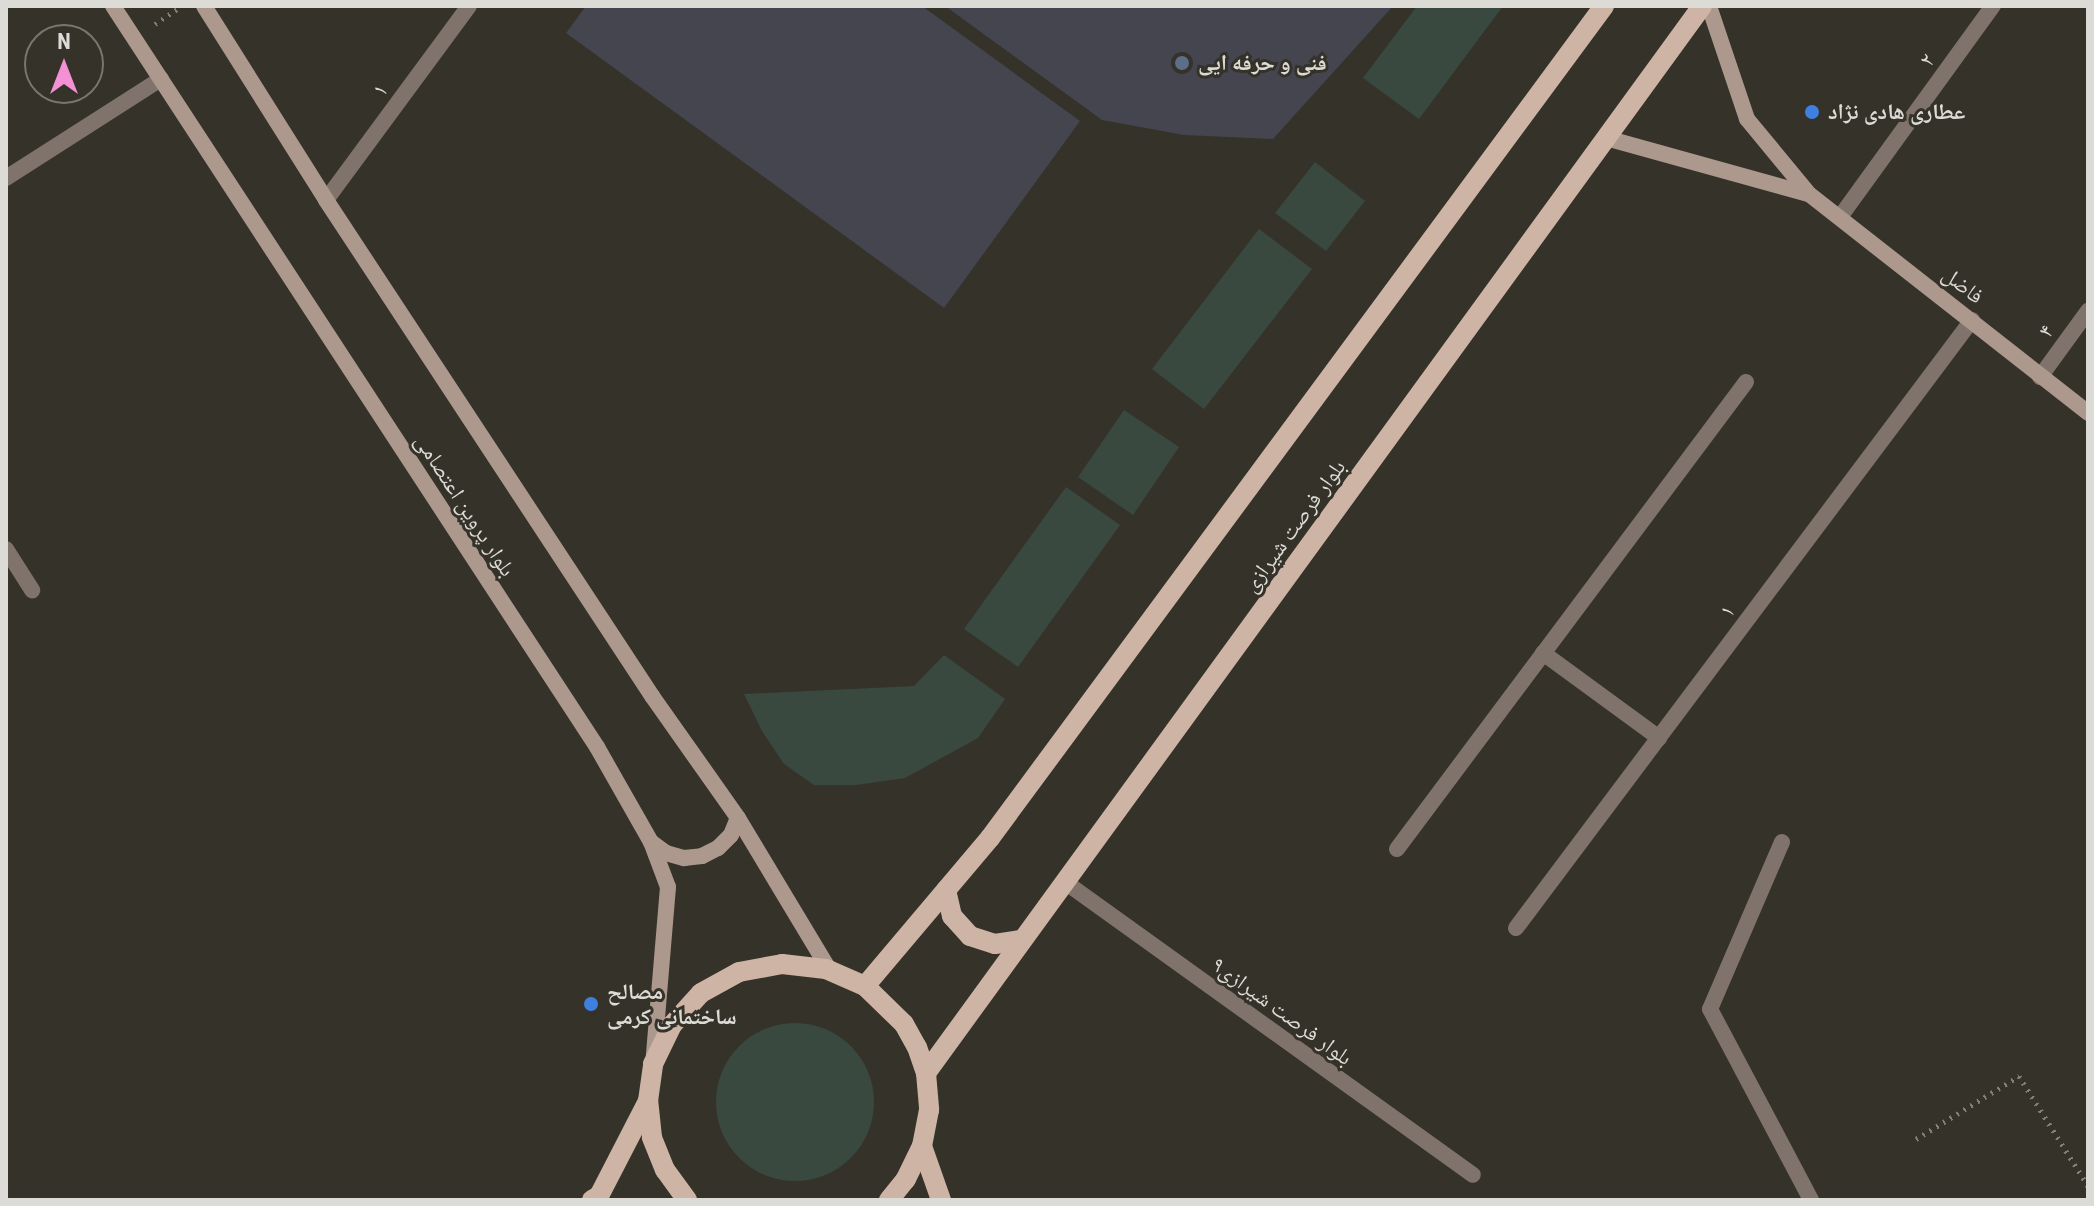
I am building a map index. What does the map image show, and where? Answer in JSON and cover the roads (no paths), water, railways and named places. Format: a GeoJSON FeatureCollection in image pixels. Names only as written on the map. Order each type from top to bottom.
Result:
{"type":"FeatureCollection","features":[{"type":"Feature","properties":{"kind":"main road"},"geometry":{"type":"LineString","coordinates":[[865,986],[999,825],[1604,6]]}},
{"type":"Feature","properties":{"kind":"main road","name":"بلوار فرصت شیرازی"},"geometry":{"type":"LineString","coordinates":[[926,1073],[1702,6]]}},
{"type":"Feature","properties":{"kind":"main road"},"geometry":{"type":"LineString","coordinates":[[946,890],[952,916],[970,936],[995,944],[1021,940]]}},
{"type":"Feature","properties":{"kind":"main road"},"geometry":{"type":"LineString","coordinates":[[687,1200],[665,1170],[652,1137],[648,1101],[653,1064],[672,1025],[701,993],[739,972],[782,964],[830,971],[865,986],[904,1024],[926,1073],[929,1110],[922,1146],[906,1179],[889,1200]]}},
{"type":"Feature","properties":{"kind":"main road"},"geometry":{"type":"LineString","coordinates":[[592,1200],[599,1196],[648,1101]]}},
{"type":"Feature","properties":{"kind":"main road"},"geometry":{"type":"LineString","coordinates":[[922,1146],[941,1200]]}},
{"type":"Feature","properties":{"kind":"street","name":"بلوار پروین اعتصامی"},"geometry":{"type":"LineString","coordinates":[[113,6],[597,747],[651,842],[668,887],[653,1064]]}},
{"type":"Feature","properties":{"kind":"street"},"geometry":{"type":"LineString","coordinates":[[204,6],[326,200],[652,696],[738,818],[830,971]]}},
{"type":"Feature","properties":{"kind":"street","name":"۱"},"geometry":{"type":"LineString","coordinates":[[326,200],[469,6]]}},
{"type":"Feature","properties":{"kind":"street","name":"فاضل"},"geometry":{"type":"LineString","coordinates":[[1709,6],[1747,119],[1809,194],[2088,413]]}},
{"type":"Feature","properties":{"kind":"street","name":"۲"},"geometry":{"type":"LineString","coordinates":[[1840,217],[1993,6]]}},
{"type":"Feature","properties":{"kind":"street"},"geometry":{"type":"LineString","coordinates":[[6,178],[161,79]]}},
{"type":"Feature","properties":{"kind":"street","name":"فاضل"},"geometry":{"type":"LineString","coordinates":[[1606,138],[1809,194]]}},
{"type":"Feature","properties":{"kind":"street","name":"۴"},"geometry":{"type":"LineString","coordinates":[[2040,377],[2088,311]]}},
{"type":"Feature","properties":{"kind":"street","name":"۱"},"geometry":{"type":"LineString","coordinates":[[1516,928],[1972,320]]}},
{"type":"Feature","properties":{"kind":"street"},"geometry":{"type":"LineString","coordinates":[[1397,849],[1746,382]]}},
{"type":"Feature","properties":{"kind":"street"},"geometry":{"type":"LineString","coordinates":[[6,549],[32,590]]}},
{"type":"Feature","properties":{"kind":"street"},"geometry":{"type":"LineString","coordinates":[[1543,653],[1659,738]]}},
{"type":"Feature","properties":{"kind":"street"},"geometry":{"type":"LineString","coordinates":[[651,842],[666,853],[684,858],[702,856],[718,848],[731,835],[738,818]]}},
{"type":"Feature","properties":{"kind":"street"},"geometry":{"type":"LineString","coordinates":[[1782,842],[1710,1009],[1811,1200]]}},
{"type":"Feature","properties":{"kind":"street","name":"۹بلوار فرصت شیرازی"},"geometry":{"type":"LineString","coordinates":[[1065,882],[1473,1175]]}},
{"type":"Feature","properties":{"kind":"place","name":"فنی و حرفه ایی"},"geometry":{"type":"Point","coordinates":[1182,63]}},
{"type":"Feature","properties":{"kind":"place","name":"عطاری هادی نژاد"},"geometry":{"type":"Point","coordinates":[1812,112]}},
{"type":"Feature","properties":{"kind":"place","name":"مصالح ساختمانی کرمی"},"geometry":{"type":"Point","coordinates":[591,1004]}}]}
